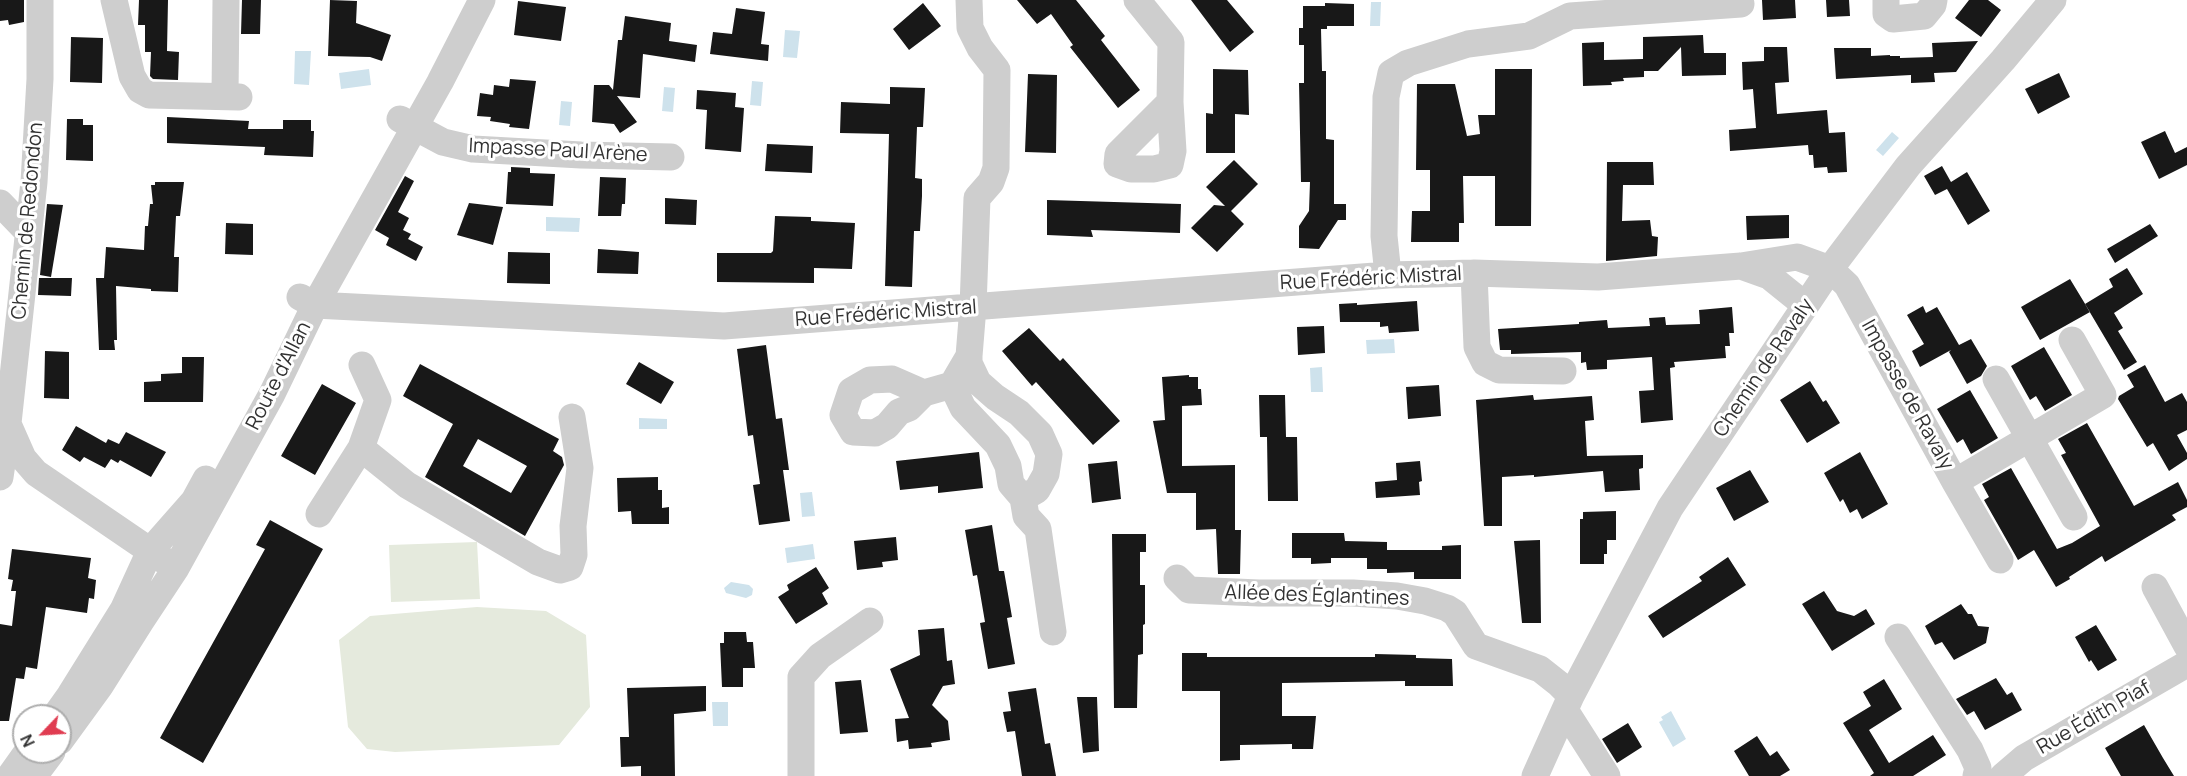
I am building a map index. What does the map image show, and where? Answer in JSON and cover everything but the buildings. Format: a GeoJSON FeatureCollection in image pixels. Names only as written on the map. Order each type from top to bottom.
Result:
{"type":"FeatureCollection","features":[{"type":"Feature","properties":{"kind":"street","name":"Chemin de Redondon"},"geometry":{"type":"LineString","coordinates":[[0,477],[8,423],[8,355],[34,182],[40,79],[40,0]]}},
{"type":"Feature","properties":{"kind":"street"},"geometry":{"type":"LineString","coordinates":[[114,0],[132,76],[140,90],[149,95],[232,97],[226,0]]}},
{"type":"Feature","properties":{"kind":"street","name":"Route d'Allan"},"geometry":{"type":"LineString","coordinates":[[63,704],[123,610],[150,551],[194,501],[229,456],[272,394],[308,301],[406,123],[464,0]]}},
{"type":"Feature","properties":{"kind":"street","name":"Route d'Allan"},"geometry":{"type":"LineString","coordinates":[[406,123],[440,82],[482,0]]}},
{"type":"Feature","properties":{"kind":"street"},"geometry":{"type":"LineString","coordinates":[[969,0],[970,28],[980,48],[997,70],[996,168],[991,182],[976,198],[969,363],[978,382],[1019,413],[1040,434],[1049,454],[1046,474],[1037,490],[1023,498]]}},
{"type":"Feature","properties":{"kind":"street"},"geometry":{"type":"LineString","coordinates":[[1137,0],[1171,42],[1170,102]]}},
{"type":"Feature","properties":{"kind":"street"},"geometry":{"type":"LineString","coordinates":[[1886,0],[1886,14],[1893,19],[1924,16],[1933,5],[1934,0]]}},
{"type":"Feature","properties":{"kind":"street","name":"Chemin de Ravaly"},"geometry":{"type":"LineString","coordinates":[[1535,776],[1568,703],[1670,508],[1810,298],[1908,166],[2003,60],[2053,0]]}},
{"type":"Feature","properties":{"kind":"street"},"geometry":{"type":"LineString","coordinates":[[1388,275],[1384,236],[1386,97],[1391,73],[1408,63],[1468,44],[1529,36],[1570,16],[1741,4]]}},
{"type":"Feature","properties":{"kind":"street","name":"Impasse Paul Arène"},"geometry":{"type":"LineString","coordinates":[[406,123],[443,142],[473,150],[671,157]]}},
{"type":"Feature","properties":{"kind":"street"},"geometry":{"type":"LineString","coordinates":[[0,203],[28,232]]}},
{"type":"Feature","properties":{"kind":"street","name":"Rue Frédéric Mistral"},"geometry":{"type":"LineString","coordinates":[[308,301],[724,326],[1388,275],[1474,273],[1598,277],[1741,266],[1797,257],[1830,269]]}},
{"type":"Feature","properties":{"kind":"street","name":"Rue Frédéric Mistral"},"geometry":{"type":"LineString","coordinates":[[1741,266],[1769,276],[1810,298]]}},
{"type":"Feature","properties":{"kind":"street","name":"Impasse de Ravaly"},"geometry":{"type":"LineString","coordinates":[[1830,269],[1847,285],[2000,560]]}},
{"type":"Feature","properties":{"kind":"street","name":"Rue Frédéric Mistral"},"geometry":{"type":"LineString","coordinates":[[1474,273],[1477,347],[1485,363],[1499,370],[1563,370]]}},
{"type":"Feature","properties":{"kind":"street","name":"Impasse de Ravaly"},"geometry":{"type":"LineString","coordinates":[[1810,298],[1858,308]]}},
{"type":"Feature","properties":{"kind":"street","name":"Impasse de Ravaly"},"geometry":{"type":"LineString","coordinates":[[1955,482],[2030,438],[2108,404],[2072,340]]}},
{"type":"Feature","properties":{"kind":"street"},"geometry":{"type":"LineString","coordinates":[[924,393],[952,386],[969,356]]}},
{"type":"Feature","properties":{"kind":"street"},"geometry":{"type":"LineString","coordinates":[[319,514],[361,448],[378,400],[362,365]]}},
{"type":"Feature","properties":{"kind":"street"},"geometry":{"type":"LineString","coordinates":[[1996,380],[2074,517]]}},
{"type":"Feature","properties":{"kind":"street"},"geometry":{"type":"LineString","coordinates":[[952,386],[963,408],[998,445],[1008,466],[1011,484],[1023,498],[1026,516],[1038,529],[1053,632]]}},
{"type":"Feature","properties":{"kind":"street"},"geometry":{"type":"LineString","coordinates":[[361,448],[407,485],[538,562],[560,570],[570,567],[574,555],[573,526],[580,468],[572,417]]}},
{"type":"Feature","properties":{"kind":"street"},"geometry":{"type":"LineString","coordinates":[[8,423],[23,458],[36,473],[176,568]]}},
{"type":"Feature","properties":{"kind":"street","name":"Route d'Allan"},"geometry":{"type":"LineString","coordinates":[[72,724],[100,686],[176,568],[229,456]]}},
{"type":"Feature","properties":{"kind":"street"},"geometry":{"type":"LineString","coordinates":[[0,489],[29,482],[36,473]]}},
{"type":"Feature","properties":{"kind":"street","name":"Allée des Églantines"},"geometry":{"type":"LineString","coordinates":[[1177,578],[1189,590],[1397,596],[1447,608],[1455,613],[1476,646],[1540,669],[1559,684],[1607,776]]}},
{"type":"Feature","properties":{"kind":"street"},"geometry":{"type":"LineString","coordinates":[[2155,586],[2187,645]]}},
{"type":"Feature","properties":{"kind":"street"},"geometry":{"type":"LineString","coordinates":[[801,776],[801,677],[820,656],[870,621]]}},
{"type":"Feature","properties":{"kind":"street"},"geometry":{"type":"LineString","coordinates":[[1898,637],[1970,750],[1978,768],[1976,776]]}},
{"type":"Feature","properties":{"kind":"street","name":"Rue Édith Piaf"},"geometry":{"type":"LineString","coordinates":[[2003,776],[2024,758],[2187,664]]}},
{"type":"Feature","properties":{"kind":"shaded area"},"geometry":{"type":"Polygon","coordinates":[[[477,542],[480,599],[391,602],[389,545],[477,542]]]}},
{"type":"Feature","properties":{"kind":"shaded area"},"geometry":{"type":"Polygon","coordinates":[[[477,607],[546,611],[586,635],[590,707],[559,745],[395,752],[367,749],[348,727],[339,640],[370,616],[477,607]]]}},
{"type":"Feature","properties":{"kind":"water"},"geometry":{"type":"Polygon","coordinates":[[[1371,2],[1381,2],[1380,26],[1370,26],[1371,2]]]}},
{"type":"Feature","properties":{"kind":"water"},"geometry":{"type":"Polygon","coordinates":[[[785,30],[800,31],[797,58],[783,57],[785,30]]]}},
{"type":"Feature","properties":{"kind":"water"},"geometry":{"type":"Polygon","coordinates":[[[295,51],[311,51],[309,85],[294,84],[295,51]]]}},
{"type":"Feature","properties":{"kind":"water"},"geometry":{"type":"Polygon","coordinates":[[[369,69],[371,85],[341,89],[339,73],[369,69]]]}},
{"type":"Feature","properties":{"kind":"water"},"geometry":{"type":"Polygon","coordinates":[[[752,81],[763,82],[761,106],[750,105],[752,81]]]}},
{"type":"Feature","properties":{"kind":"water"},"geometry":{"type":"Polygon","coordinates":[[[664,87],[675,88],[673,112],[662,111],[664,87]]]}},
{"type":"Feature","properties":{"kind":"water"},"geometry":{"type":"Polygon","coordinates":[[[561,101],[572,102],[570,126],[559,125],[561,101]]]}},
{"type":"Feature","properties":{"kind":"water"},"geometry":{"type":"Polygon","coordinates":[[[1892,132],[1899,138],[1883,156],[1876,150],[1892,132]]]}},
{"type":"Feature","properties":{"kind":"water"},"geometry":{"type":"Polygon","coordinates":[[[546,217],[580,218],[579,232],[546,231],[546,217]]]}},
{"type":"Feature","properties":{"kind":"water"},"geometry":{"type":"Polygon","coordinates":[[[1394,339],[1395,353],[1367,354],[1366,340],[1394,339]]]}},
{"type":"Feature","properties":{"kind":"water"},"geometry":{"type":"Polygon","coordinates":[[[1322,367],[1323,392],[1311,392],[1310,368],[1322,367]]]}},
{"type":"Feature","properties":{"kind":"water"},"geometry":{"type":"Polygon","coordinates":[[[639,418],[667,419],[667,429],[639,429],[639,418]]]}},
{"type":"Feature","properties":{"kind":"water"},"geometry":{"type":"Polygon","coordinates":[[[812,492],[815,516],[802,517],[800,493],[812,492]]]}},
{"type":"Feature","properties":{"kind":"water"},"geometry":{"type":"Polygon","coordinates":[[[813,544],[815,559],[787,563],[785,548],[813,544]]]}},
{"type":"Feature","properties":{"kind":"water"},"geometry":{"type":"Polygon","coordinates":[[[731,582],[749,585],[753,589],[752,595],[746,598],[726,593],[724,588],[731,582]]]}},
{"type":"Feature","properties":{"kind":"water"},"geometry":{"type":"Polygon","coordinates":[[[712,702],[728,702],[728,726],[713,726],[712,702]]]}},
{"type":"Feature","properties":{"kind":"water"},"geometry":{"type":"Polygon","coordinates":[[[1671,711],[1686,739],[1673,747],[1659,722],[1663,720],[1661,717],[1671,711]]]}}]}
